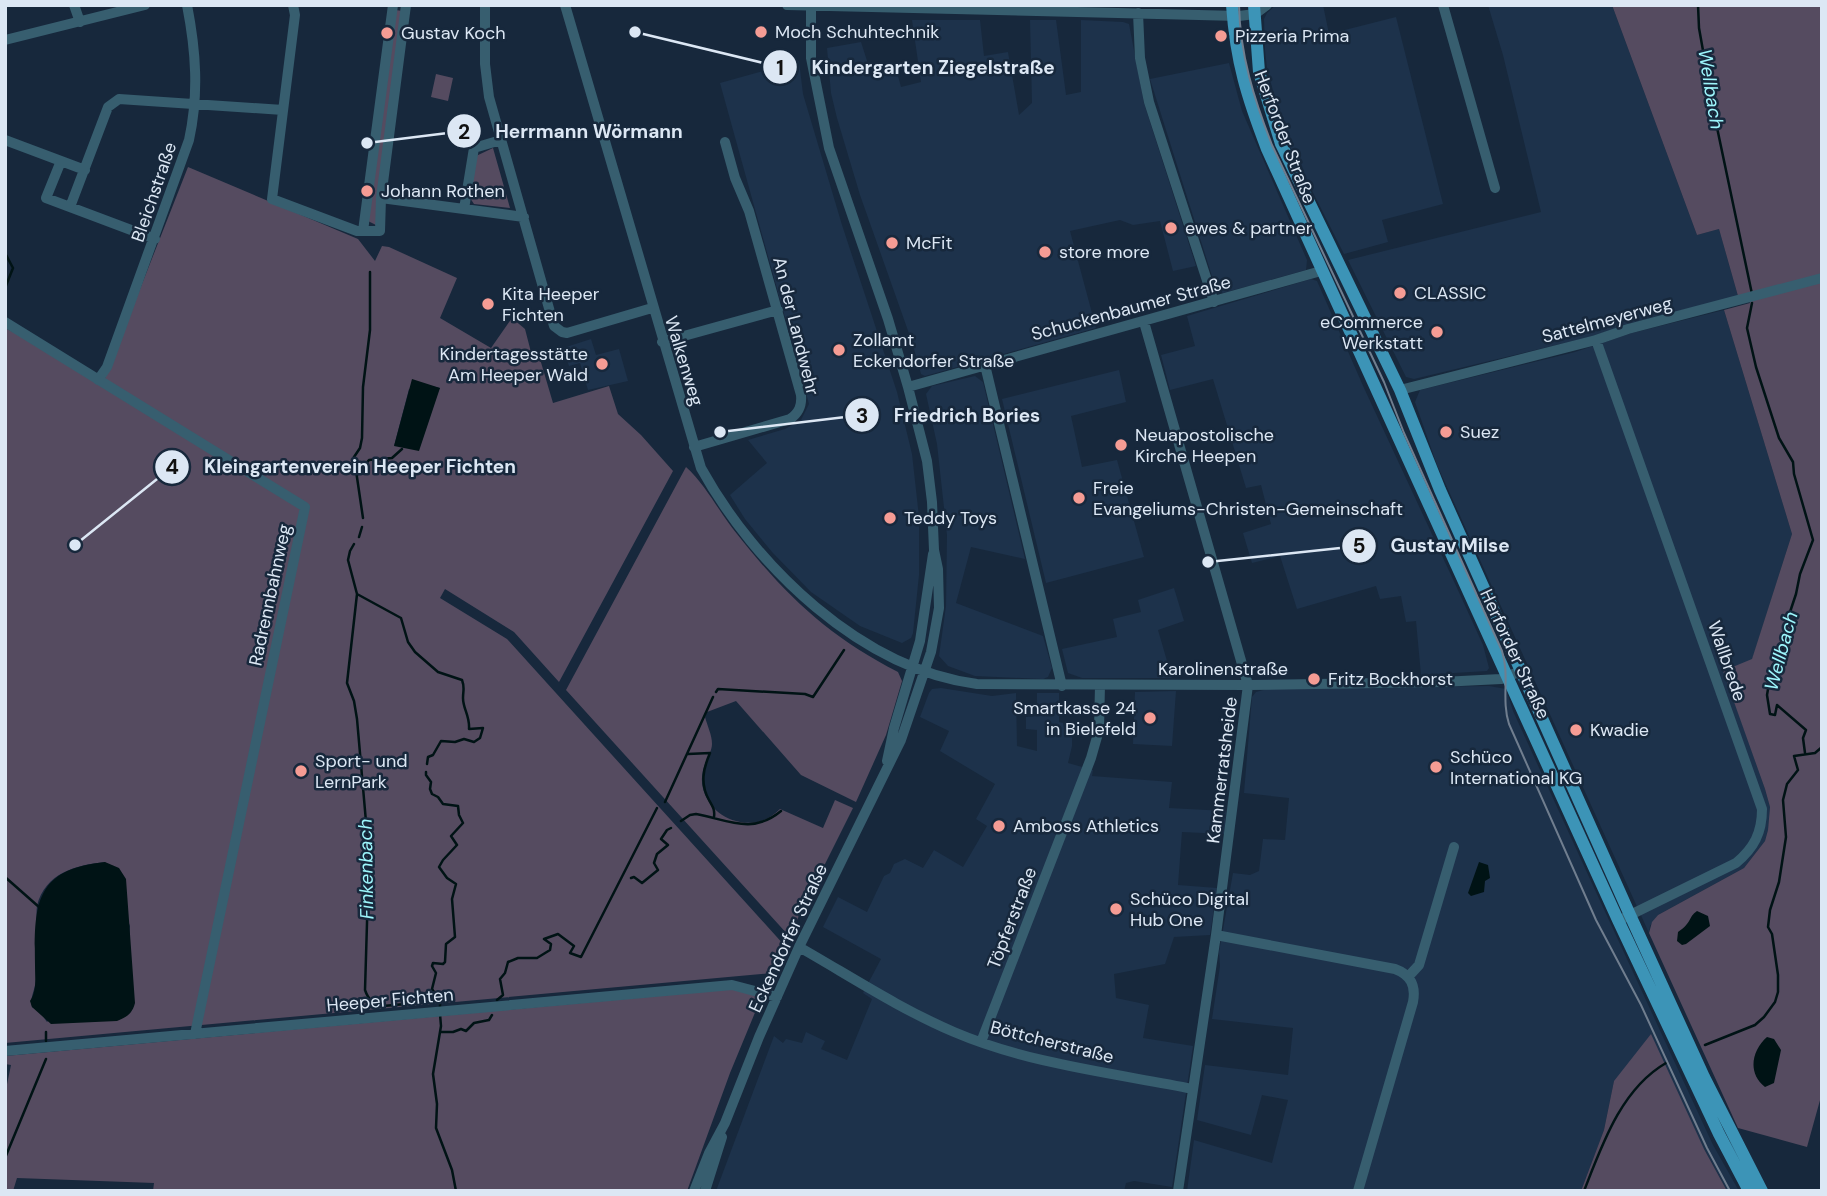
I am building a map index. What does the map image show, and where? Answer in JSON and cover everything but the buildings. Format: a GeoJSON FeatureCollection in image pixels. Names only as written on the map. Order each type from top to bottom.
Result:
{"type":"FeatureCollection","features":[{"type":"Feature","properties":{"kind":"main road","name":"Herforder Straße"},"geometry":{"type":"LineString","coordinates":[[1233,10],[1237,57],[1251,107],[1321,271],[1379,392],[1507,678],[1762,1191]]}},
{"type":"Feature","properties":{"kind":"main road","name":"Herforder Straße"},"geometry":{"type":"LineString","coordinates":[[1254,10],[1259,72],[1281,145],[1400,390],[1428,463],[1521,671],[1624,917],[1719,1133],[1749,1191]]}},
{"type":"Feature","properties":{"kind":"main road"},"geometry":{"type":"LineString","coordinates":[[1379,392],[1400,390]]}},
{"type":"Feature","properties":{"kind":"street"},"geometry":{"type":"LineString","coordinates":[[74,5],[80,22]]}},
{"type":"Feature","properties":{"kind":"street"},"geometry":{"type":"LineString","coordinates":[[5,40],[145,5]]}},
{"type":"Feature","properties":{"kind":"street","name":"Bleichstraße"},"geometry":{"type":"LineString","coordinates":[[98,380],[107,367],[185,156],[195,103],[195,55],[187,5]]}},
{"type":"Feature","properties":{"kind":"street"},"geometry":{"type":"LineString","coordinates":[[293,5],[295,15],[272,199],[357,231],[380,231],[381,198],[406,5]]}},
{"type":"Feature","properties":{"kind":"street"},"geometry":{"type":"LineString","coordinates":[[363,231],[393,5]]}},
{"type":"Feature","properties":{"kind":"street"},"geometry":{"type":"LineString","coordinates":[[485,5],[485,64],[489,97],[554,326],[562,332],[574,331],[652,308]]}},
{"type":"Feature","properties":{"kind":"street","name":"Walkenweg"},"geometry":{"type":"LineString","coordinates":[[565,5],[694,447],[701,468],[714,492],[744,532],[798,593],[844,630],[926,670]]}},
{"type":"Feature","properties":{"kind":"street"},"geometry":{"type":"LineString","coordinates":[[787,5],[1042,8],[1138,13],[1254,10],[1267,5]]}},
{"type":"Feature","properties":{"kind":"street","name":"Eckendorfer Straße"},"geometry":{"type":"LineString","coordinates":[[694,1191],[799,947],[901,740],[926,670],[939,608],[928,469],[888,319],[829,148],[811,58],[811,5]]}},
{"type":"Feature","properties":{"kind":"street"},"geometry":{"type":"LineString","coordinates":[[1443,5],[1495,188]]}},
{"type":"Feature","properties":{"kind":"street"},"geometry":{"type":"LineString","coordinates":[[1138,13],[1140,58],[1149,102],[1213,302]]}},
{"type":"Feature","properties":{"kind":"street"},"geometry":{"type":"LineString","coordinates":[[70,207],[108,107],[113,102],[125,98],[283,110]]}},
{"type":"Feature","properties":{"kind":"street"},"geometry":{"type":"LineString","coordinates":[[464,209],[474,148],[501,139]]}},
{"type":"Feature","properties":{"kind":"street"},"geometry":{"type":"LineString","coordinates":[[5,140],[85,170]]}},
{"type":"Feature","properties":{"kind":"street","name":"An der Landwehr"},"geometry":{"type":"LineString","coordinates":[[694,447],[790,419],[800,409],[801,395],[778,310],[749,211],[735,178],[725,142]]}},
{"type":"Feature","properties":{"kind":"street"},"geometry":{"type":"LineString","coordinates":[[61,161],[47,198],[155,239]]}},
{"type":"Feature","properties":{"kind":"street"},"geometry":{"type":"LineString","coordinates":[[381,198],[524,217]]}},
{"type":"Feature","properties":{"kind":"street","name":"Schuckenbaumer Straße"},"geometry":{"type":"LineString","coordinates":[[908,387],[1321,271]]}},
{"type":"Feature","properties":{"kind":"street","name":"Sattelmeyerweg"},"geometry":{"type":"LineString","coordinates":[[1400,390],[1822,278]]}},
{"type":"Feature","properties":{"kind":"street"},"geometry":{"type":"LineString","coordinates":[[662,342],[778,310]]}},
{"type":"Feature","properties":{"kind":"street","name":"Radrennbahnweg"},"geometry":{"type":"LineString","coordinates":[[5,322],[305,507],[195,1034]]}},
{"type":"Feature","properties":{"kind":"street","name":"Kammerratsheide"},"geometry":{"type":"LineString","coordinates":[[1144,322],[1248,685],[1216,935],[1178,1191]]}},
{"type":"Feature","properties":{"kind":"street","name":"Wallbrede"},"geometry":{"type":"LineString","coordinates":[[1596,340],[1762,809],[1762,824],[1757,840],[1741,859],[1624,917]]}},
{"type":"Feature","properties":{"kind":"street"},"geometry":{"type":"LineString","coordinates":[[985,365],[1062,686]]}},
{"type":"Feature","properties":{"kind":"street","name":"Eckendorfer Straße"},"geometry":{"type":"LineString","coordinates":[[886,769],[894,728],[914,666],[934,550]]}},
{"type":"Feature","properties":{"kind":"street","name":"Karolinenstraße"},"geometry":{"type":"LineString","coordinates":[[926,670],[977,684],[1062,686],[1467,681],[1507,678],[1521,671]]}},
{"type":"Feature","properties":{"kind":"street","name":"Töpferstraße"},"geometry":{"type":"LineString","coordinates":[[981,1042],[1091,758],[1099,730],[1100,685]]}},
{"type":"Feature","properties":{"kind":"street"},"geometry":{"type":"LineString","coordinates":[[1408,977],[1419,965],[1454,847]]}},
{"type":"Feature","properties":{"kind":"street"},"geometry":{"type":"LineString","coordinates":[[1216,935],[1395,969],[1408,977],[1414,991],[1413,1002],[1358,1191]]}},
{"type":"Feature","properties":{"kind":"street","name":"Böttcherstraße"},"geometry":{"type":"LineString","coordinates":[[799,947],[919,1014],[981,1042],[1041,1059],[1193,1089]]}},
{"type":"Feature","properties":{"kind":"street","name":"Heeper Fichten"},"geometry":{"type":"LineString","coordinates":[[5,1051],[732,985],[777,997]]}},
{"type":"Feature","properties":{"kind":"street","name":"Eckendorfer Straße"},"geometry":{"type":"LineString","coordinates":[[705,1191],[725,1123]]}},
{"type":"Feature","properties":{"kind":"shaded area"},"geometry":{"type":"Polygon","coordinates":[[[1276,5],[1323,5],[1329,34],[1396,17],[1443,204],[1382,220],[1388,242],[1344,254],[1287,141],[1267,69],[1265,50],[1264,19],[1276,5]]]}},
{"type":"Feature","properties":{"kind":"shaded area"},"geometry":{"type":"Polygon","coordinates":[[[1488,5],[1612,5],[1697,235],[1719,229],[1738,296],[1627,324],[1594,336],[1414,379],[1406,377],[1348,260],[1541,212],[1503,55],[1488,5]]]}},
{"type":"Feature","properties":{"kind":"shaded area"},"geometry":{"type":"Polygon","coordinates":[[[1612,5],[1822,5],[1822,1093],[1807,1147],[1738,1128],[1649,933],[1652,922],[1658,915],[1744,868],[1765,841],[1770,807],[1723,671],[1752,659],[1792,534],[1724,310],[1750,303],[1748,295],[1738,296],[1719,229],[1697,235],[1612,5]]]}},
{"type":"Feature","properties":{"kind":"shaded area"},"geometry":{"type":"Polygon","coordinates":[[[395,10],[403,11],[376,225],[368,221],[395,10]]]}},
{"type":"Feature","properties":{"kind":"shaded area"},"geometry":{"type":"Polygon","coordinates":[[[912,20],[980,20],[984,56],[1008,52],[1019,115],[1032,103],[1030,20],[1056,20],[1066,95],[1081,92],[1081,20],[1129,24],[1144,103],[1196,266],[1173,271],[1160,221],[1133,225],[1120,220],[1070,231],[1096,328],[925,376],[921,374],[860,195],[837,118],[831,93],[827,48],[861,42],[870,70],[895,65],[901,87],[921,82],[912,20]]]}},
{"type":"Feature","properties":{"kind":"shaded area"},"geometry":{"type":"Polygon","coordinates":[[[799,61],[803,94],[842,225],[897,392],[912,454],[919,517],[919,575],[913,633],[911,638],[902,643],[860,626],[811,592],[772,552],[745,519],[730,495],[767,463],[748,440],[785,429],[801,420],[809,404],[720,83],[799,61]]]}},
{"type":"Feature","properties":{"kind":"shaded area"},"geometry":{"type":"Polygon","coordinates":[[[1229,63],[1242,111],[1307,260],[1306,270],[1223,293],[1216,289],[1150,79],[1229,63]]]}},
{"type":"Feature","properties":{"kind":"shaded area"},"geometry":{"type":"Polygon","coordinates":[[[436,74],[453,78],[448,101],[431,97],[436,74]]]}},
{"type":"Feature","properties":{"kind":"shaded area"},"geometry":{"type":"Polygon","coordinates":[[[493,148],[510,208],[474,204],[470,198],[476,156],[493,148]]]}},
{"type":"Feature","properties":{"kind":"shaded area"},"geometry":{"type":"Polygon","coordinates":[[[188,167],[358,239],[375,261],[382,246],[389,247],[457,278],[440,318],[491,348],[512,318],[525,329],[532,356],[540,359],[553,403],[609,386],[618,414],[673,471],[559,682],[514,632],[445,589],[440,598],[507,639],[785,946],[772,973],[5,1043],[5,328],[105,378],[188,167]],[[427,385],[409,389],[394,446],[440,388],[427,385]],[[105,862],[73,869],[54,878],[41,895],[37,906],[36,980],[31,1003],[47,1022],[129,941],[130,926],[105,862]]]}},
{"type":"Feature","properties":{"kind":"shaded area"},"geometry":{"type":"Polygon","coordinates":[[[1311,279],[1317,281],[1483,645],[1489,668],[1487,671],[1421,675],[1416,621],[1406,622],[1401,596],[1380,599],[1376,586],[1297,609],[1280,556],[1252,563],[1243,533],[1271,524],[1261,485],[1246,488],[1213,379],[1170,390],[1161,355],[1195,346],[1187,316],[1311,279]]]}},
{"type":"Feature","properties":{"kind":"shaded area"},"geometry":{"type":"Polygon","coordinates":[[[1724,310],[1792,534],[1752,660],[1724,672],[1765,789],[1770,807],[1768,830],[1765,841],[1744,868],[1658,915],[1650,926],[1649,933],[1437,465],[1415,402],[1420,390],[1575,352],[1632,333],[1724,310]]]}},
{"type":"Feature","properties":{"kind":"shaded area","name":"Kindertagesstätte Am Heeper Wald"},"geometry":{"type":"Polygon","coordinates":[[[591,339],[596,355],[619,349],[628,381],[588,390],[580,363],[569,366],[563,348],[591,339]]]}},
{"type":"Feature","properties":{"kind":"shaded area"},"geometry":{"type":"Polygon","coordinates":[[[1119,370],[1126,402],[1071,416],[1082,467],[1117,460],[1144,557],[1046,583],[1002,399],[1119,370]]]}},
{"type":"Feature","properties":{"kind":"shaded area"},"geometry":{"type":"Polygon","coordinates":[[[975,376],[983,382],[1025,559],[971,547],[956,603],[1043,636],[1052,668],[1048,677],[1043,679],[975,676],[948,666],[939,656],[946,606],[947,535],[937,444],[926,394],[932,386],[975,376]]]}},
{"type":"Feature","properties":{"kind":"shaded area"},"geometry":{"type":"Polygon","coordinates":[[[412,379],[440,388],[419,451],[394,446],[412,379]]]}},
{"type":"Feature","properties":{"kind":"shaded area"},"geometry":{"type":"Polygon","coordinates":[[[686,467],[700,482],[730,526],[791,595],[829,629],[873,659],[898,672],[902,681],[886,735],[856,802],[801,775],[736,701],[707,712],[705,717],[712,744],[703,770],[703,788],[710,804],[723,816],[751,823],[767,819],[780,809],[823,828],[835,800],[853,808],[789,936],[566,690],[686,467]]]}},
{"type":"Feature","properties":{"kind":"shaded area"},"geometry":{"type":"Polygon","coordinates":[[[1174,588],[1184,621],[1158,630],[1172,678],[1082,678],[1068,673],[1062,649],[1117,637],[1113,619],[1141,612],[1138,600],[1174,588]]]}},
{"type":"Feature","properties":{"kind":"shaded area"},"geometry":{"type":"Polygon","coordinates":[[[1489,686],[1506,689],[1513,711],[1713,1145],[1739,1191],[1727,1191],[1704,1149],[1614,1081],[1604,1130],[1581,1191],[1187,1191],[1194,1140],[1272,1163],[1288,1100],[1262,1095],[1251,1135],[1197,1120],[1205,1065],[1288,1075],[1293,1028],[1212,1019],[1220,966],[1219,952],[1233,873],[1250,875],[1259,871],[1263,839],[1285,840],[1289,798],[1244,793],[1252,697],[1256,692],[1267,689],[1489,686]]]}},
{"type":"Feature","properties":{"kind":"shaded area"},"geometry":{"type":"Polygon","coordinates":[[[932,689],[992,696],[1016,693],[1017,746],[1037,751],[1037,730],[1026,729],[1026,717],[1037,716],[1037,693],[1059,693],[1059,722],[1063,723],[1064,727],[1072,726],[1072,746],[1068,763],[1093,770],[1092,776],[1172,782],[1169,808],[1226,811],[1224,834],[1182,832],[1178,885],[1217,888],[1210,935],[1174,937],[1165,964],[1114,974],[1116,998],[1149,1005],[1143,1038],[1193,1046],[1172,1187],[1134,1181],[1126,1183],[1124,1191],[716,1191],[774,1036],[783,1043],[786,1039],[802,1043],[806,1032],[825,1041],[821,1049],[847,1060],[872,999],[863,993],[881,959],[823,927],[838,897],[867,912],[884,876],[890,873],[894,864],[905,859],[923,868],[934,850],[963,867],[987,826],[976,819],[995,784],[940,751],[949,731],[920,717],[929,693],[932,689]]]}},
{"type":"Feature","properties":{"kind":"shaded area"},"geometry":{"type":"Polygon","coordinates":[[[1176,691],[1172,746],[1133,744],[1135,692],[1176,691]]]}},
{"type":"Feature","properties":{"kind":"shaded area"},"geometry":{"type":"Polygon","coordinates":[[[105,862],[119,868],[126,879],[134,1007],[129,1015],[117,1021],[51,1024],[32,1007],[30,1001],[35,984],[38,907],[43,893],[64,872],[105,862]]]}},
{"type":"Feature","properties":{"kind":"shaded area"},"geometry":{"type":"Polygon","coordinates":[[[1479,862],[1488,865],[1490,878],[1485,881],[1484,892],[1471,896],[1468,893],[1479,862]]]}},
{"type":"Feature","properties":{"kind":"shaded area"},"geometry":{"type":"Polygon","coordinates":[[[1697,911],[1708,916],[1710,926],[1682,945],[1677,941],[1678,932],[1697,911]]]}},
{"type":"Feature","properties":{"kind":"shaded area"},"geometry":{"type":"Polygon","coordinates":[[[766,986],[730,1073],[687,1191],[153,1191],[154,1183],[17,1178],[13,1191],[5,1191],[5,1094],[11,1065],[5,1064],[5,1056],[766,986]]]}},
{"type":"Feature","properties":{"kind":"shaded area"},"geometry":{"type":"Polygon","coordinates":[[[1651,1034],[1704,1149],[1727,1191],[1581,1191],[1604,1130],[1614,1081],[1651,1034]]]}},
{"type":"Feature","properties":{"kind":"shaded area"},"geometry":{"type":"Polygon","coordinates":[[[1767,1037],[1774,1039],[1781,1050],[1774,1083],[1765,1087],[1756,1075],[1754,1062],[1758,1048],[1767,1037]]]}},
{"type":"Feature","properties":{"kind":"waterway","name":"Wellbach"},"geometry":{"type":"LineString","coordinates":[[1698,5],[1699,28],[1715,118],[1752,294]]}},
{"type":"Feature","properties":{"kind":"waterway"},"geometry":{"type":"LineString","coordinates":[[5,253],[13,268],[5,288]]}},
{"type":"Feature","properties":{"kind":"waterway","name":"Finkenbach"},"geometry":{"type":"LineString","coordinates":[[363,518],[354,457],[362,438],[363,387],[370,330],[370,272]]}},
{"type":"Feature","properties":{"kind":"waterway","name":"Wellbach"},"geometry":{"type":"LineString","coordinates":[[1752,303],[1747,328],[1756,367],[1779,438],[1793,462],[1813,540],[1786,624],[1787,638],[1779,658],[1772,666],[1767,695],[1770,714],[1775,715],[1777,705],[1806,730],[1803,738],[1805,753]]}},
{"type":"Feature","properties":{"kind":"waterway"},"geometry":{"type":"LineString","coordinates":[[357,475],[369,460],[392,458],[402,449]]}},
{"type":"Feature","properties":{"kind":"waterway","name":"Finkenbach"},"geometry":{"type":"LineString","coordinates":[[359,537],[362,527]]}},
{"type":"Feature","properties":{"kind":"waterway","name":"Finkenbach"},"geometry":{"type":"LineString","coordinates":[[354,544],[348,560],[357,594],[347,683],[357,719],[369,856],[365,990],[372,1001],[383,1006],[440,1001]]}},
{"type":"Feature","properties":{"kind":"waterway","name":"Finkenbach"},"geometry":{"type":"LineString","coordinates":[[357,594],[401,618],[408,642],[415,652],[438,672],[462,680],[463,702],[469,729],[483,728],[480,738],[474,742],[464,739],[455,742],[441,741],[433,755],[428,757],[427,764]]}},
{"type":"Feature","properties":{"kind":"waterway"},"geometry":{"type":"LineString","coordinates":[[716,692],[718,689],[805,694],[813,697],[844,650]]}},
{"type":"Feature","properties":{"kind":"waterway"},"geometry":{"type":"LineString","coordinates":[[665,802],[713,697]]}},
{"type":"Feature","properties":{"kind":"waterway","name":"Wellbach"},"geometry":{"type":"LineString","coordinates":[[1705,1045],[1755,1025],[1775,1002],[1778,975],[1772,934],[1768,927],[1786,837],[1783,800],[1787,784],[1798,770],[1794,756],[1815,753],[1822,747]]}},
{"type":"Feature","properties":{"kind":"waterway"},"geometry":{"type":"LineString","coordinates":[[688,754],[710,753],[704,771],[704,782],[714,817]]}},
{"type":"Feature","properties":{"kind":"waterway","name":"Finkenbach"},"geometry":{"type":"LineString","coordinates":[[426,772],[431,782],[432,794],[443,804],[458,806],[463,823],[451,836],[457,845],[439,867],[447,878],[456,884],[452,899],[455,937],[446,944],[445,962],[433,963],[432,966],[436,973],[432,989],[440,1001],[440,1007]]}},
{"type":"Feature","properties":{"kind":"waterway"},"geometry":{"type":"LineString","coordinates":[[497,1000],[503,995],[500,979],[508,962],[518,958],[537,958],[550,950],[551,944],[544,939],[558,934],[574,946],[570,953],[581,957],[657,808]]}},
{"type":"Feature","properties":{"kind":"waterway"},"geometry":{"type":"LineString","coordinates":[[681,821],[696,814],[750,824],[770,818],[781,811]]}},
{"type":"Feature","properties":{"kind":"waterway"},"geometry":{"type":"LineString","coordinates":[[631,878],[634,877],[642,883],[658,870],[654,863],[657,854],[668,845],[661,839],[671,828]]}},
{"type":"Feature","properties":{"kind":"waterway"},"geometry":{"type":"LineString","coordinates":[[5,877],[39,907]]}},
{"type":"Feature","properties":{"kind":"waterway","name":"Finkenbach"},"geometry":{"type":"LineString","coordinates":[[440,1014],[441,1026],[433,1074],[437,1104],[436,1128],[452,1170],[456,1191]]}},
{"type":"Feature","properties":{"kind":"waterway"},"geometry":{"type":"LineString","coordinates":[[441,1032],[461,1029],[466,1031],[474,1023],[489,1020],[492,1015]]}},
{"type":"Feature","properties":{"kind":"waterway"},"geometry":{"type":"LineString","coordinates":[[46,1032],[46,1041]]}},
{"type":"Feature","properties":{"kind":"waterway"},"geometry":{"type":"LineString","coordinates":[[5,1158],[46,1059]]}},
{"type":"Feature","properties":{"kind":"waterway","name":"Wellbach"},"geometry":{"type":"LineString","coordinates":[[1584,1191],[1606,1137],[1625,1103],[1650,1074],[1666,1063]]}},
{"type":"Feature","properties":{"kind":"tram line"},"geometry":{"type":"LineString","coordinates":[[1239,5],[1249,77],[1272,145],[1384,382],[1404,433],[1502,651],[1509,724],[1596,920],[1641,1005],[1707,1148],[1730,1191]]}},
{"type":"Feature","properties":{"kind":"place","name":"Kindergarten Ziegelstraße"},"geometry":{"type":"Point","coordinates":[635,32]}},
{"type":"Feature","properties":{"kind":"place","name":"Moch Schuhtechnik"},"geometry":{"type":"Point","coordinates":[761,32]}},
{"type":"Feature","properties":{"kind":"place","name":"Gustav Koch"},"geometry":{"type":"Point","coordinates":[387,33]}},
{"type":"Feature","properties":{"kind":"place","name":"Pizzeria Prima"},"geometry":{"type":"Point","coordinates":[1221,36]}},
{"type":"Feature","properties":{"kind":"place","name":"Herrmann Wörmann"},"geometry":{"type":"Point","coordinates":[367,143]}},
{"type":"Feature","properties":{"kind":"place","name":"Johann Rothen"},"geometry":{"type":"Point","coordinates":[367,191]}},
{"type":"Feature","properties":{"kind":"place","name":"ewes & partner"},"geometry":{"type":"Point","coordinates":[1171,228]}},
{"type":"Feature","properties":{"kind":"place","name":"McFit"},"geometry":{"type":"Point","coordinates":[892,243]}},
{"type":"Feature","properties":{"kind":"place","name":"store more"},"geometry":{"type":"Point","coordinates":[1045,252]}},
{"type":"Feature","properties":{"kind":"place","name":"CLASSIC"},"geometry":{"type":"Point","coordinates":[1400,293]}},
{"type":"Feature","properties":{"kind":"place","name":"Kita Heeper Fichten"},"geometry":{"type":"Point","coordinates":[488,304]}},
{"type":"Feature","properties":{"kind":"place","name":"eCommerce Werkstatt"},"geometry":{"type":"Point","coordinates":[1437,332]}},
{"type":"Feature","properties":{"kind":"place","name":"Zollamt Eckendorfer Straße"},"geometry":{"type":"Point","coordinates":[839,350]}},
{"type":"Feature","properties":{"kind":"place","name":"Kindertagesstätte Am Heeper Wald"},"geometry":{"type":"Point","coordinates":[602,364]}},
{"type":"Feature","properties":{"kind":"place","name":"Friedrich Bories"},"geometry":{"type":"Point","coordinates":[720,432]}},
{"type":"Feature","properties":{"kind":"place","name":"Suez"},"geometry":{"type":"Point","coordinates":[1446,432]}},
{"type":"Feature","properties":{"kind":"place","name":"Neuapostolische Kirche Heepen"},"geometry":{"type":"Point","coordinates":[1121,445]}},
{"type":"Feature","properties":{"kind":"place","name":"Freie Evangeliums-Christen-Gemeinschaft"},"geometry":{"type":"Point","coordinates":[1079,498]}},
{"type":"Feature","properties":{"kind":"place","name":"Teddy Toys"},"geometry":{"type":"Point","coordinates":[890,518]}},
{"type":"Feature","properties":{"kind":"place","name":"Kleingartenverein Heeper Fichten"},"geometry":{"type":"Point","coordinates":[75,545]}},
{"type":"Feature","properties":{"kind":"place","name":"Gustav Milse"},"geometry":{"type":"Point","coordinates":[1208,562]}},
{"type":"Feature","properties":{"kind":"place","name":"Fritz Bockhorst"},"geometry":{"type":"Point","coordinates":[1314,679]}},
{"type":"Feature","properties":{"kind":"place","name":"Smartkasse 24 in Bielefeld"},"geometry":{"type":"Point","coordinates":[1150,718]}},
{"type":"Feature","properties":{"kind":"place","name":"Kwadie"},"geometry":{"type":"Point","coordinates":[1576,730]}},
{"type":"Feature","properties":{"kind":"place","name":"Schüco International KG"},"geometry":{"type":"Point","coordinates":[1436,767]}},
{"type":"Feature","properties":{"kind":"place","name":"Sport- und LernPark"},"geometry":{"type":"Point","coordinates":[301,771]}},
{"type":"Feature","properties":{"kind":"place","name":"Amboss Athletics"},"geometry":{"type":"Point","coordinates":[999,826]}},
{"type":"Feature","properties":{"kind":"place","name":"Schüco Digital Hub One"},"geometry":{"type":"Point","coordinates":[1116,909]}}]}
